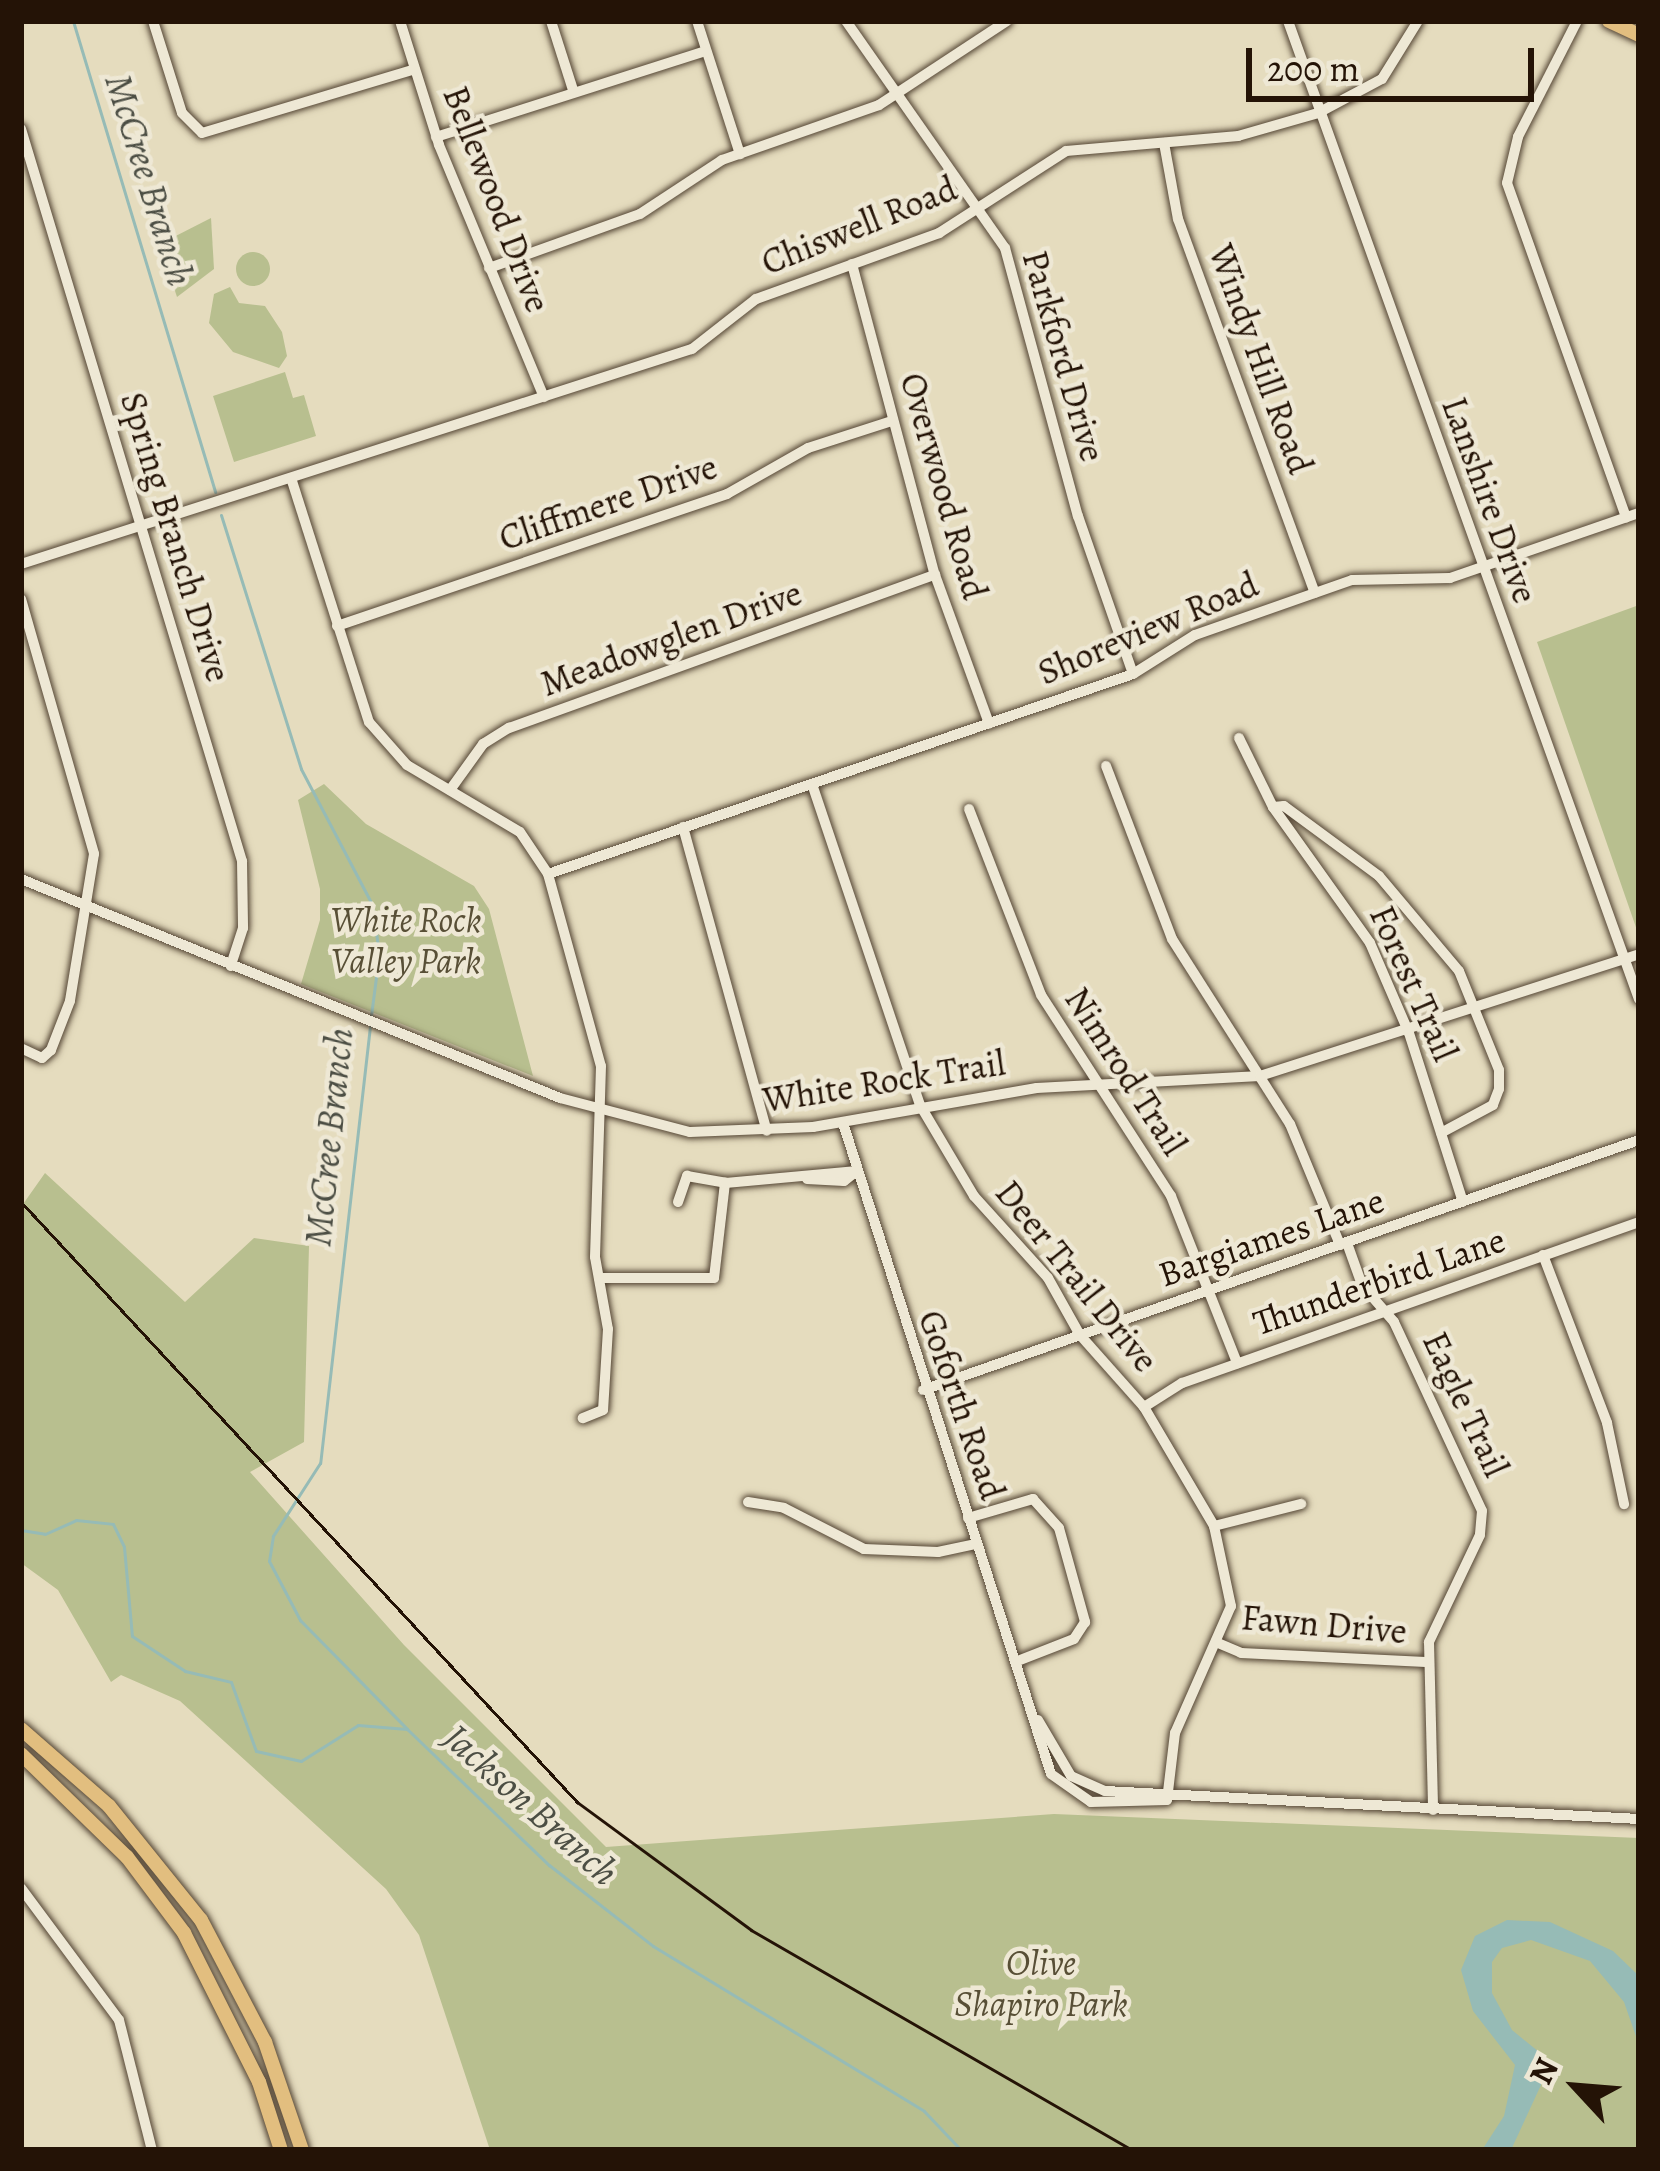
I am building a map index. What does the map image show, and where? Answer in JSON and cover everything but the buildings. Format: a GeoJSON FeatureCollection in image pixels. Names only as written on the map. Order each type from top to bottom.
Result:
{"type":"FeatureCollection","features":[{"type":"Feature","properties":{"kind":"main road"},"geometry":{"type":"LineString","coordinates":[[1610,21],[1639,35]]}},
{"type":"Feature","properties":{"kind":"main road"},"geometry":{"type":"LineString","coordinates":[[21,1730],[80,1779],[174,1881],[271,2056],[302,2150]]}},
{"type":"Feature","properties":{"kind":"main road"},"geometry":{"type":"LineString","coordinates":[[21,1754],[127,1857],[208,1972],[280,2150]]}},
{"type":"Feature","properties":{"kind":"main road"},"geometry":{"type":"LineString","coordinates":[[65,1794],[80,1779]]}},
{"type":"Feature","properties":{"kind":"main road"},"geometry":{"type":"LineString","coordinates":[[208,1972],[223,1962]]}},
{"type":"Feature","properties":{"kind":"street"},"geometry":{"type":"LineString","coordinates":[[153,21],[182,112],[202,133],[416,69]]}},
{"type":"Feature","properties":{"kind":"street","name":"Bellewood Drive"},"geometry":{"type":"LineString","coordinates":[[400,21],[436,137],[544,397]]}},
{"type":"Feature","properties":{"kind":"street"},"geometry":{"type":"LineString","coordinates":[[551,21],[573,90]]}},
{"type":"Feature","properties":{"kind":"street"},"geometry":{"type":"LineString","coordinates":[[697,21],[740,154]]}},
{"type":"Feature","properties":{"kind":"street","name":"Parkford Drive"},"geometry":{"type":"LineString","coordinates":[[846,21],[980,209],[1011,266],[1078,516],[1133,674]]}},
{"type":"Feature","properties":{"kind":"street"},"geometry":{"type":"LineString","coordinates":[[489,268],[640,214],[740,154],[898,95],[1006,21]]}},
{"type":"Feature","properties":{"kind":"street","name":"Lanshire Drive"},"geometry":{"type":"LineString","coordinates":[[1288,21],[1639,999]]}},
{"type":"Feature","properties":{"kind":"street","name":"Chiswell Road"},"geometry":{"type":"LineString","coordinates":[[21,564],[292,481],[692,349],[756,299],[853,264],[980,209],[1066,151],[1238,136],[1318,113],[1382,79],[1418,21]]}},
{"type":"Feature","properties":{"kind":"street"},"geometry":{"type":"LineString","coordinates":[[1576,21],[1518,137],[1507,183],[1632,515]]}},
{"type":"Feature","properties":{"kind":"street"},"geometry":{"type":"LineString","coordinates":[[436,137],[706,51]]}},
{"type":"Feature","properties":{"kind":"street","name":"Spring Branch Drive"},"geometry":{"type":"LineString","coordinates":[[21,129],[242,861],[243,928],[231,966]]}},
{"type":"Feature","properties":{"kind":"street","name":"Windy Hill Road"},"geometry":{"type":"LineString","coordinates":[[1164,142],[1178,219],[1315,593]]}},
{"type":"Feature","properties":{"kind":"street","name":"Overwood Road"},"geometry":{"type":"LineString","coordinates":[[853,264],[935,575],[989,723]]}},
{"type":"Feature","properties":{"kind":"street","name":"Cliffmere Drive"},"geometry":{"type":"LineString","coordinates":[[337,626],[727,494],[808,448],[892,421]]}},
{"type":"Feature","properties":{"kind":"street"},"geometry":{"type":"LineString","coordinates":[[292,481],[337,626],[381,740],[520,832],[548,874],[600,1052],[596,1111],[599,1278],[609,1310],[603,1410],[583,1418]]}},
{"type":"Feature","properties":{"kind":"street","name":"Shoreview Road"},"geometry":{"type":"LineString","coordinates":[[548,874],[1133,674],[1195,635],[1315,593],[1370,577],[1433,580],[1632,515]]}},
{"type":"Feature","properties":{"kind":"street","name":"Meadowglen Drive"},"geometry":{"type":"LineString","coordinates":[[451,790],[483,744],[509,728],[935,575]]}},
{"type":"Feature","properties":{"kind":"street"},"geometry":{"type":"LineString","coordinates":[[21,599],[92,835],[76,985],[51,1050],[43,1058],[21,1048]]}},
{"type":"Feature","properties":{"kind":"street","name":"Forest Trail"},"geometry":{"type":"LineString","coordinates":[[1239,738],[1273,807],[1354,915],[1409,1033],[1463,1202]]}},
{"type":"Feature","properties":{"kind":"street","name":"Eagle Trail"},"geometry":{"type":"LineString","coordinates":[[1106,766],[1172,939],[1260,1076],[1362,1285],[1385,1311],[1481,1510],[1480,1535],[1445,1594],[1426,1662],[1433,1810]]}},
{"type":"Feature","properties":{"kind":"street","name":"Deer Trail Drive"},"geometry":{"type":"LineString","coordinates":[[812,784],[920,1106],[974,1196],[1048,1278],[1080,1336],[1144,1407],[1214,1526],[1232,1592],[1218,1643],[1175,1733],[1167,1799]]}},
{"type":"Feature","properties":{"kind":"street","name":"Forest Trail"},"geometry":{"type":"LineString","coordinates":[[1273,807],[1284,806],[1398,893],[1439,940],[1478,1010],[1499,1089],[1493,1105],[1441,1132]]}},
{"type":"Feature","properties":{"kind":"street","name":"Nimrod Trail"},"geometry":{"type":"LineString","coordinates":[[969,809],[1034,980],[1171,1196],[1238,1363]]}},
{"type":"Feature","properties":{"kind":"street"},"geometry":{"type":"LineString","coordinates":[[683,827],[766,1130]]}},
{"type":"Feature","properties":{"kind":"street","name":"White Rock Trail"},"geometry":{"type":"LineString","coordinates":[[21,880],[596,1111],[690,1132],[843,1123],[920,1106],[1100,1084],[1260,1076],[1409,1033],[1639,954]]}},
{"type":"Feature","properties":{"kind":"street","name":"Goforth Road"},"geometry":{"type":"LineString","coordinates":[[843,1123],[923,1390],[1045,1761],[1067,1792],[1121,1805],[1167,1799],[1639,1820]]}},
{"type":"Feature","properties":{"kind":"street","name":"Bargiames Lane"},"geometry":{"type":"LineString","coordinates":[[923,1390],[1639,1140]]}},
{"type":"Feature","properties":{"kind":"street"},"geometry":{"type":"LineString","coordinates":[[678,1202],[687,1176],[725,1183],[844,1181],[857,1171]]}},
{"type":"Feature","properties":{"kind":"street"},"geometry":{"type":"LineString","coordinates":[[599,1278],[714,1278],[725,1183]]}},
{"type":"Feature","properties":{"kind":"street","name":"Thunderbird Lane"},"geometry":{"type":"LineString","coordinates":[[1144,1407],[1238,1363],[1639,1222]]}},
{"type":"Feature","properties":{"kind":"street"},"geometry":{"type":"LineString","coordinates":[[1543,1255],[1607,1423],[1624,1504]]}},
{"type":"Feature","properties":{"kind":"street"},"geometry":{"type":"LineString","coordinates":[[968,1518],[1033,1499],[1059,1528],[1085,1622],[1074,1639],[1016,1662]]}},
{"type":"Feature","properties":{"kind":"street"},"geometry":{"type":"LineString","coordinates":[[748,1502],[784,1508],[864,1549],[938,1552],[976,1544]]}},
{"type":"Feature","properties":{"kind":"street"},"geometry":{"type":"LineString","coordinates":[[1214,1526],[1301,1504]]}},
{"type":"Feature","properties":{"kind":"street","name":"Fawn Drive"},"geometry":{"type":"LineString","coordinates":[[1218,1643],[1241,1653],[1426,1662]]}},
{"type":"Feature","properties":{"kind":"street"},"geometry":{"type":"LineString","coordinates":[[21,1888],[118,2020],[152,2150]]}},
{"type":"Feature","properties":{"kind":"green space"},"geometry":{"type":"Polygon","coordinates":[[[211,218],[214,269],[177,297],[160,244],[211,218]]]}},
{"type":"Feature","properties":{"kind":"green space"},"geometry":{"type":"Polygon","coordinates":[[[253,252],[265,257],[270,269],[265,281],[253,286],[241,281],[236,269],[241,257],[253,252]]]}},
{"type":"Feature","properties":{"kind":"green space"},"geometry":{"type":"Polygon","coordinates":[[[230,287],[239,303],[265,306],[282,332],[287,356],[279,368],[233,352],[209,323],[214,294],[230,287]]]}},
{"type":"Feature","properties":{"kind":"green space"},"geometry":{"type":"Polygon","coordinates":[[[285,372],[293,398],[304,395],[316,436],[234,462],[213,396],[285,372]]]}},
{"type":"Feature","properties":{"kind":"green space"},"geometry":{"type":"Polygon","coordinates":[[[1639,605],[1639,936],[1537,642],[1639,605]]]}},
{"type":"Feature","properties":{"kind":"green space","name":"White Rock Valley Park"},"geometry":{"type":"Polygon","coordinates":[[[324,784],[366,824],[474,886],[489,909],[533,1076],[301,984],[320,920],[320,889],[298,800],[324,784]]]}},
{"type":"Feature","properties":{"kind":"green space","name":"Olive Shapiro Park"},"geometry":{"type":"Polygon","coordinates":[[[45,1173],[185,1302],[254,1238],[309,1246],[304,1442],[250,1472],[404,1645],[606,1847],[1054,1814],[1639,1838],[1639,2150],[490,2150],[419,1935],[386,1889],[180,1701],[121,1675],[111,1682],[58,1590],[21,1563],[21,1207],[45,1173]]]}},
{"type":"Feature","properties":{"kind":"water"},"geometry":{"type":"Polygon","coordinates":[[[1507,1920],[1550,1922],[1613,1951],[1639,1976],[1639,2045],[1624,2002],[1590,1961],[1531,1940],[1502,1948],[1492,1962],[1492,1993],[1512,2030],[1539,2052],[1541,2085],[1511,2150],[1482,2150],[1504,2116],[1515,2065],[1473,2011],[1461,1970],[1475,1936],[1507,1920]]]}},
{"type":"Feature","properties":{"kind":"waterway","name":"McCree Branch"},"geometry":{"type":"LineString","coordinates":[[73,21],[215,492]]}},
{"type":"Feature","properties":{"kind":"waterway","name":"McCree Branch"},"geometry":{"type":"LineString","coordinates":[[221,515],[301,769],[372,904],[379,954],[371,1016]]}},
{"type":"Feature","properties":{"kind":"waterway","name":"McCree Branch"},"geometry":{"type":"LineString","coordinates":[[370,1026],[320,1463],[273,1536],[269,1561],[300,1620],[407,1729]]}},
{"type":"Feature","properties":{"kind":"waterway","name":"Jackson Branch"},"geometry":{"type":"LineString","coordinates":[[21,1530],[45,1534],[76,1520],[113,1524],[124,1547],[132,1636],[185,1671],[231,1682],[256,1751],[301,1761],[358,1725],[407,1729],[549,1865],[653,1946],[924,2111],[961,2150]]}},
{"type":"Feature","properties":{"kind":"tram line"},"geometry":{"type":"LineString","coordinates":[[21,1202],[577,1802],[751,1930],[1132,2150]]}}]}
